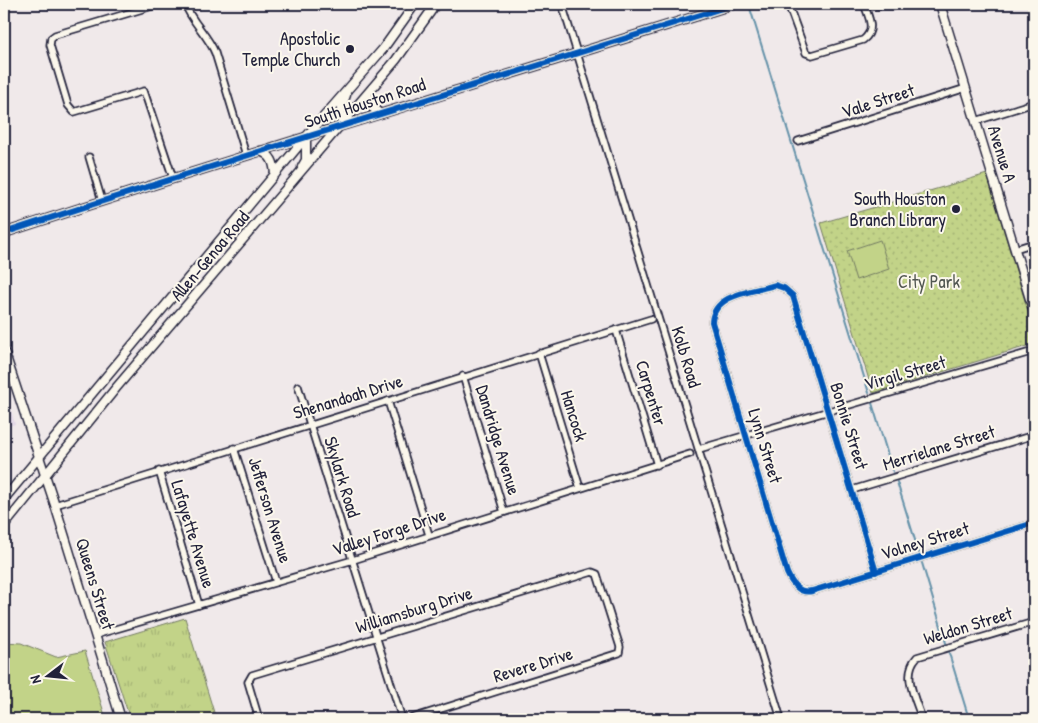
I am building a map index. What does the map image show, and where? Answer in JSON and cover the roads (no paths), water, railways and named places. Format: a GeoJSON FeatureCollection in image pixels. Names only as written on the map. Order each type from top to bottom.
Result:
{"type":"FeatureCollection","features":[{"type":"Feature","properties":{"kind":"main road","name":"Allen-Genoa Road"},"geometry":{"type":"LineString","coordinates":[[4,499],[306,137],[384,49],[415,4]]}},
{"type":"Feature","properties":{"kind":"main road","name":"Allen-Genoa Road"},"geometry":{"type":"LineString","coordinates":[[4,526],[141,360],[368,94],[396,60],[436,4]]}},
{"type":"Feature","properties":{"kind":"main road","name":"South Houston Road"},"geometry":{"type":"LineString","coordinates":[[4,233],[342,124],[577,55],[736,4]]}},
{"type":"Feature","properties":{"kind":"main road"},"geometry":{"type":"LineString","coordinates":[[877,4],[895,4]]}},
{"type":"Feature","properties":{"kind":"main road","name":"Avenue A"},"geometry":{"type":"LineString","coordinates":[[940,4],[1034,312]]}},
{"type":"Feature","properties":{"kind":"main road"},"geometry":{"type":"LineString","coordinates":[[384,49],[396,60]]}},
{"type":"Feature","properties":{"kind":"main road"},"geometry":{"type":"LineString","coordinates":[[342,124],[341,108],[349,88]]}},
{"type":"Feature","properties":{"kind":"main road"},"geometry":{"type":"LineString","coordinates":[[368,94],[372,107],[379,113]]}},
{"type":"Feature","properties":{"kind":"main road"},"geometry":{"type":"LineString","coordinates":[[296,177],[306,160],[306,137]]}},
{"type":"Feature","properties":{"kind":"main road"},"geometry":{"type":"LineString","coordinates":[[260,151],[271,158],[275,174]]}},
{"type":"Feature","properties":{"kind":"main road"},"geometry":{"type":"LineString","coordinates":[[239,218],[252,230]]}},
{"type":"Feature","properties":{"kind":"main road"},"geometry":{"type":"LineString","coordinates":[[128,349],[141,360]]}},
{"type":"Feature","properties":{"kind":"main road","name":"Queens Street"},"geometry":{"type":"LineString","coordinates":[[4,351],[38,459],[46,476],[121,719]]}},
{"type":"Feature","properties":{"kind":"street"},"geometry":{"type":"LineString","coordinates":[[159,4],[55,35],[51,38],[50,45],[68,106],[74,112],[144,91],[173,178]]}},
{"type":"Feature","properties":{"kind":"street"},"geometry":{"type":"LineString","coordinates":[[184,4],[194,23],[212,45],[246,155]]}},
{"type":"Feature","properties":{"kind":"street","name":"Kolb Road"},"geometry":{"type":"LineString","coordinates":[[562,4],[781,719]]}},
{"type":"Feature","properties":{"kind":"street"},"geometry":{"type":"LineString","coordinates":[[705,4],[708,12]]}},
{"type":"Feature","properties":{"kind":"street"},"geometry":{"type":"LineString","coordinates":[[788,4],[806,53],[818,55],[862,40],[871,30],[864,4]]}},
{"type":"Feature","properties":{"kind":"street","name":"Vale Street"},"geometry":{"type":"LineString","coordinates":[[798,141],[966,88]]}},
{"type":"Feature","properties":{"kind":"street"},"geometry":{"type":"LineString","coordinates":[[976,121],[1034,103]]}},
{"type":"Feature","properties":{"kind":"street"},"geometry":{"type":"LineString","coordinates":[[89,157],[102,201]]}},
{"type":"Feature","properties":{"kind":"street"},"geometry":{"type":"LineString","coordinates":[[1015,248],[1034,243]]}},
{"type":"Feature","properties":{"kind":"street","name":"Bonnie Street"},"geometry":{"type":"LineString","coordinates":[[714,310],[723,300],[776,285],[788,291],[795,302],[876,572]]}},
{"type":"Feature","properties":{"kind":"street","name":"Lynn Street"},"geometry":{"type":"LineString","coordinates":[[714,310],[712,322],[787,573],[797,588]]}},
{"type":"Feature","properties":{"kind":"street","name":"Shenandoah Drive"},"geometry":{"type":"LineString","coordinates":[[55,505],[650,319]]}},
{"type":"Feature","properties":{"kind":"street","name":"Carpenter"},"geometry":{"type":"LineString","coordinates":[[616,330],[656,465]]}},
{"type":"Feature","properties":{"kind":"street","name":"Virgil Street"},"geometry":{"type":"LineString","coordinates":[[699,449],[1034,351]]}},
{"type":"Feature","properties":{"kind":"street","name":"Hancock"},"geometry":{"type":"LineString","coordinates":[[539,353],[580,488]]}},
{"type":"Feature","properties":{"kind":"street","name":"Dandridge Avenue"},"geometry":{"type":"LineString","coordinates":[[463,376],[504,512]]}},
{"type":"Feature","properties":{"kind":"street","name":"Skylark Road"},"geometry":{"type":"LineString","coordinates":[[298,386],[402,719]]}},
{"type":"Feature","properties":{"kind":"street"},"geometry":{"type":"LineString","coordinates":[[388,401],[429,535]]}},
{"type":"Feature","properties":{"kind":"street","name":"Merrielane Street"},"geometry":{"type":"LineString","coordinates":[[852,490],[1034,435]]}},
{"type":"Feature","properties":{"kind":"street","name":"Jefferson Avenue"},"geometry":{"type":"LineString","coordinates":[[234,448],[276,582]]}},
{"type":"Feature","properties":{"kind":"street","name":"Valley Forge Drive"},"geometry":{"type":"LineString","coordinates":[[95,635],[353,560],[690,454]]}},
{"type":"Feature","properties":{"kind":"street","name":"Lafayette Avenue"},"geometry":{"type":"LineString","coordinates":[[159,471],[199,605]]}},
{"type":"Feature","properties":{"kind":"street","name":"Volney Street"},"geometry":{"type":"LineString","coordinates":[[797,588],[807,592],[812,591],[1034,523]]}},
{"type":"Feature","properties":{"kind":"street","name":"Williamsburg Drive"},"geometry":{"type":"LineString","coordinates":[[259,719],[248,682],[252,675],[592,572],[598,576],[608,607]]}},
{"type":"Feature","properties":{"kind":"street","name":"Revere Drive"},"geometry":{"type":"LineString","coordinates":[[409,719],[617,655],[620,647],[608,607]]}},
{"type":"Feature","properties":{"kind":"street","name":"Weldon Street"},"geometry":{"type":"LineString","coordinates":[[922,719],[909,678],[909,670],[917,657],[1034,622]]}},
{"type":"Feature","properties":{"kind":"waterway"},"geometry":{"type":"LineString","coordinates":[[749,5],[869,393]]}},
{"type":"Feature","properties":{"kind":"waterway"},"geometry":{"type":"LineString","coordinates":[[872,403],[893,472]]}},
{"type":"Feature","properties":{"kind":"waterway"},"geometry":{"type":"LineString","coordinates":[[897,482],[919,553]]}},
{"type":"Feature","properties":{"kind":"waterway"},"geometry":{"type":"LineString","coordinates":[[922,563],[946,643]]}},
{"type":"Feature","properties":{"kind":"waterway"},"geometry":{"type":"LineString","coordinates":[[949,653],[969,719]]}},
{"type":"Feature","properties":{"kind":"place","name":"Apostolic Temple Church"},"geometry":{"type":"Point","coordinates":[350,49]}},
{"type":"Feature","properties":{"kind":"place","name":"South Houston Branch Library"},"geometry":{"type":"Point","coordinates":[956,209]}},
{"type":"Feature","properties":{"kind":"park label","name":"City Park"},"geometry":{"type":"Point","coordinates":[929,282]}}]}
